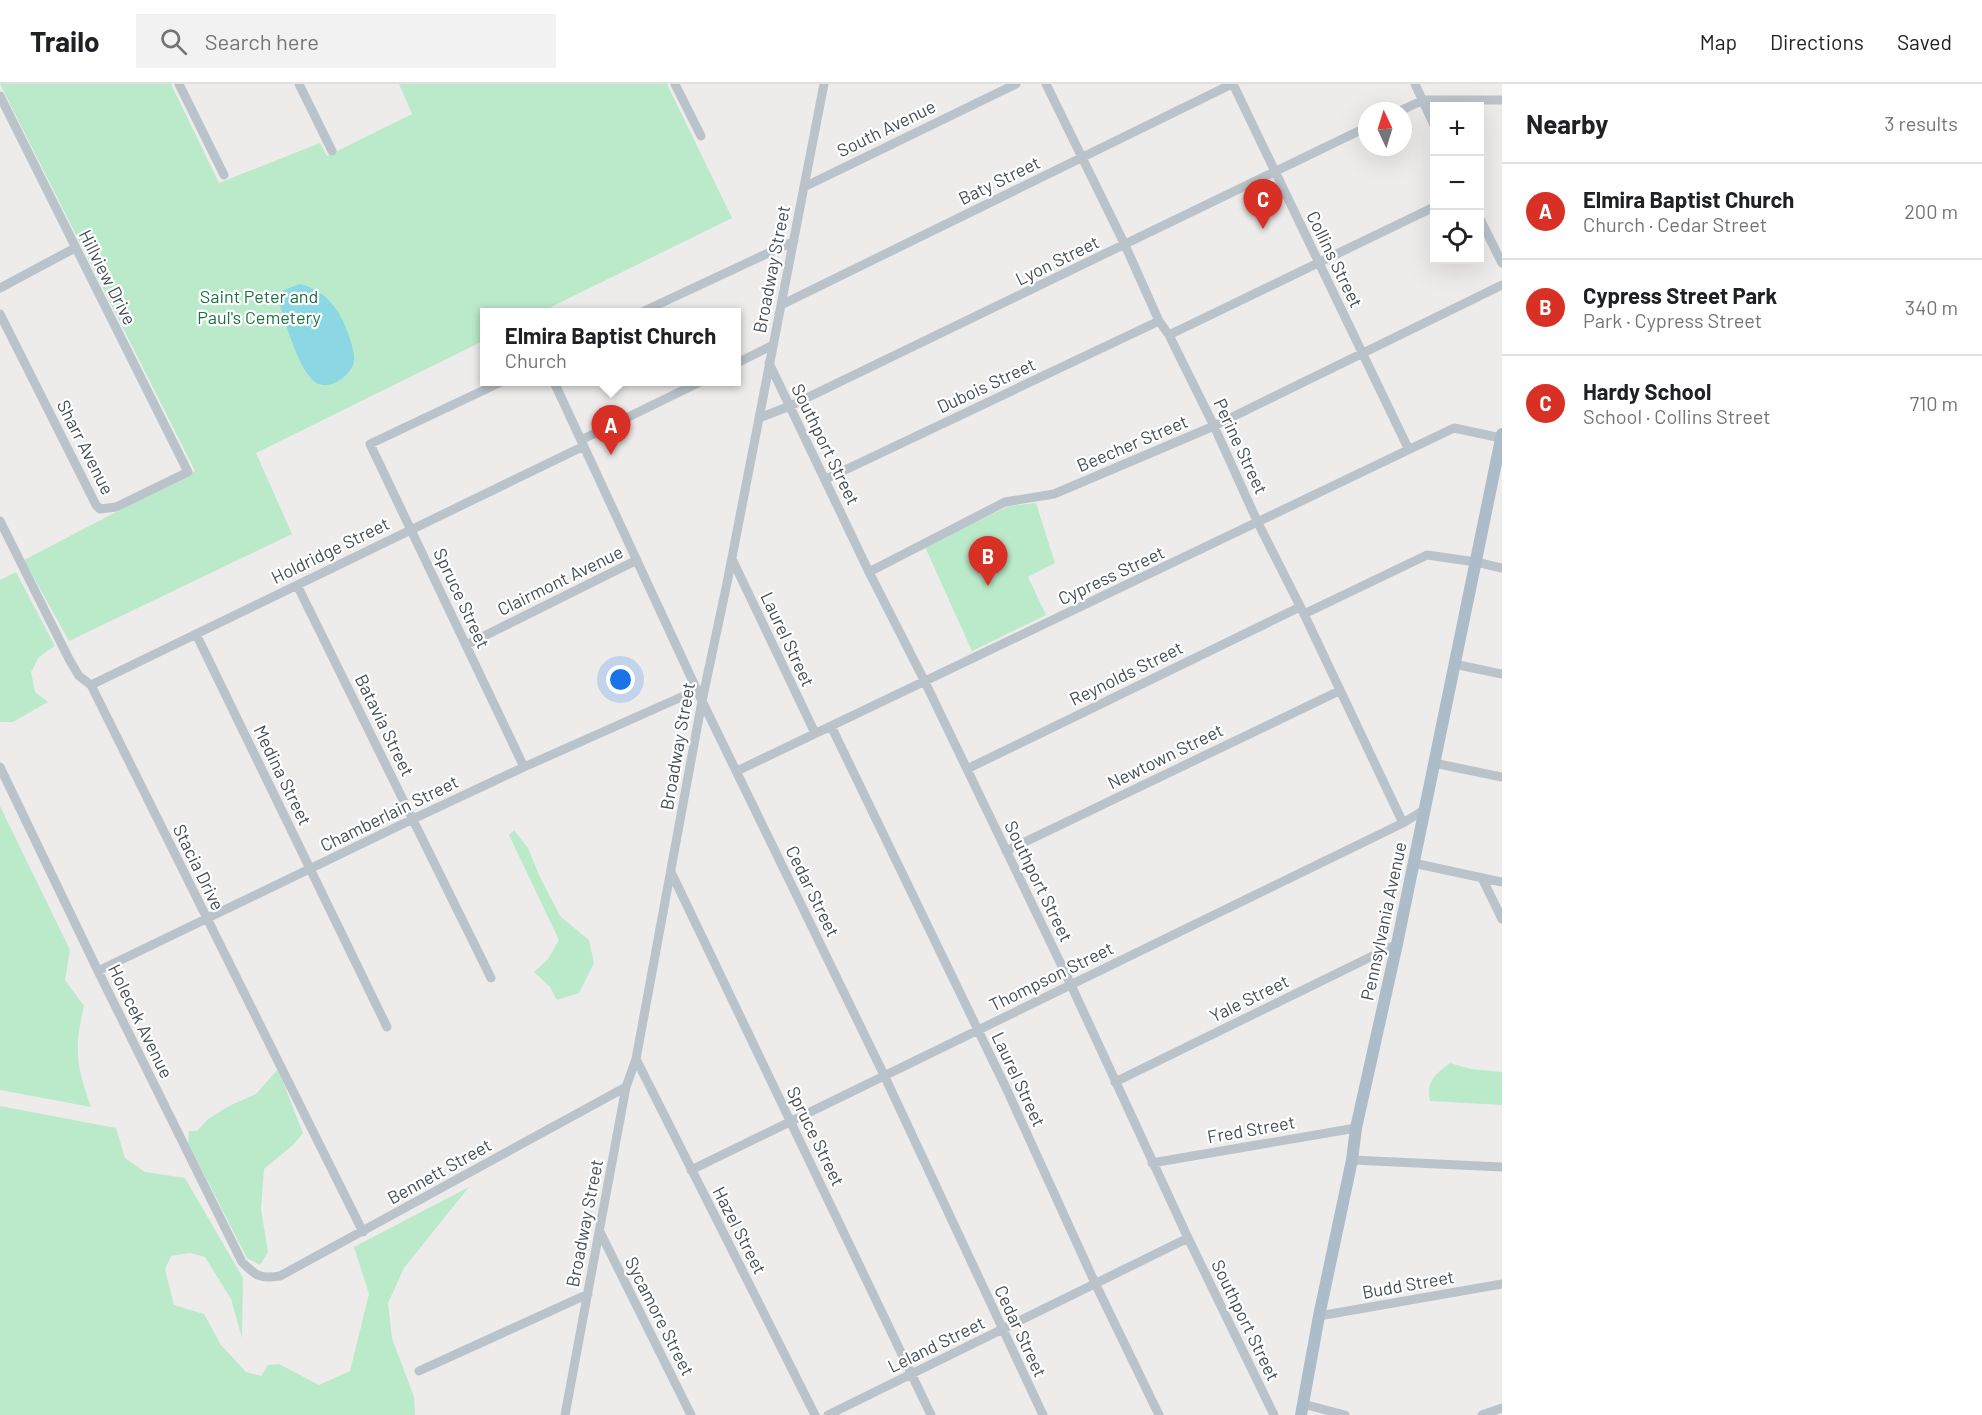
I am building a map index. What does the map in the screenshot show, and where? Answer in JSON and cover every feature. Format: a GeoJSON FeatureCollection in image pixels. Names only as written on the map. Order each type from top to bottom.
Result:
{"type":"FeatureCollection","features":[{"type":"Feature","properties":{"kind":"main road","name":"Pennsylvania Avenue"},"geometry":{"type":"LineString","coordinates":[[1301,1410],[1352,1160],[1356,1128],[1397,944],[1502,436]]}},
{"type":"Feature","properties":{"kind":"street"},"geometry":{"type":"LineString","coordinates":[[179,84],[224,175]]}},
{"type":"Feature","properties":{"kind":"street"},"geometry":{"type":"LineString","coordinates":[[299,84],[332,151]]}},
{"type":"Feature","properties":{"kind":"street"},"geometry":{"type":"LineString","coordinates":[[675,84],[700,136]]}},
{"type":"Feature","properties":{"kind":"street","name":"Broadway Street"},"geometry":{"type":"LineString","coordinates":[[565,1415],[626,1087],[636,1059],[702,701],[732,559],[824,84]]}},
{"type":"Feature","properties":{"kind":"street","name":"South Avenue"},"geometry":{"type":"LineString","coordinates":[[804,187],[1016,84]]}},
{"type":"Feature","properties":{"kind":"street","name":"Perine Street"},"geometry":{"type":"LineString","coordinates":[[1046,84],[1160,321],[1214,426],[1258,523],[1403,823]]}},
{"type":"Feature","properties":{"kind":"street","name":"Baty Street"},"geometry":{"type":"LineString","coordinates":[[781,305],[1233,84]]}},
{"type":"Feature","properties":{"kind":"street","name":"Collins Street"},"geometry":{"type":"LineString","coordinates":[[1233,84],[1408,448]]}},
{"type":"Feature","properties":{"kind":"street"},"geometry":{"type":"LineString","coordinates":[[1414,84],[1430,116]]}},
{"type":"Feature","properties":{"kind":"street","name":"Hillview Drive"},"geometry":{"type":"LineString","coordinates":[[0,96],[189,472]]}},
{"type":"Feature","properties":{"kind":"street"},"geometry":{"type":"LineString","coordinates":[[1412,105],[1423,100],[1502,100]]}},
{"type":"Feature","properties":{"kind":"street","name":"Lyon Street"},"geometry":{"type":"LineString","coordinates":[[759,418],[790,406],[1358,131]]}},
{"type":"Feature","properties":{"kind":"street"},"geometry":{"type":"LineString","coordinates":[[1169,335],[1430,209]]}},
{"type":"Feature","properties":{"kind":"street"},"geometry":{"type":"LineString","coordinates":[[1484,229],[1502,263]]}},
{"type":"Feature","properties":{"kind":"street"},"geometry":{"type":"LineString","coordinates":[[651,308],[794,242]]}},
{"type":"Feature","properties":{"kind":"street"},"geometry":{"type":"LineString","coordinates":[[0,288],[75,248]]}},
{"type":"Feature","properties":{"kind":"street","name":"Beecher Street"},"geometry":{"type":"LineString","coordinates":[[869,572],[1005,502],[1054,494],[1214,426],[1502,285]]}},
{"type":"Feature","properties":{"kind":"street","name":"Sharr Avenue"},"geometry":{"type":"LineString","coordinates":[[0,314],[100,509],[116,507],[189,472]]}},
{"type":"Feature","properties":{"kind":"street","name":"Dubois Street"},"geometry":{"type":"LineString","coordinates":[[826,479],[1160,321]]}},
{"type":"Feature","properties":{"kind":"street"},"geometry":{"type":"LineString","coordinates":[[741,361],[773,345]]}},
{"type":"Feature","properties":{"kind":"street","name":"Southport Street"},"geometry":{"type":"LineString","coordinates":[[769,363],[1071,985],[1152,1163],[1274,1415]]}},
{"type":"Feature","properties":{"kind":"street","name":"Spruce Street"},"geometry":{"type":"LineString","coordinates":[[491,386],[370,444],[524,767]]}},
{"type":"Feature","properties":{"kind":"street","name":"Cedar Street"},"geometry":{"type":"LineString","coordinates":[[556,386],[702,701],[884,1076],[1043,1415]]}},
{"type":"Feature","properties":{"kind":"street","name":"Holdridge Street"},"geometry":{"type":"LineString","coordinates":[[91,685],[412,529],[690,386]]}},
{"type":"Feature","properties":{"kind":"street","name":"Cypress Street"},"geometry":{"type":"LineString","coordinates":[[737,771],[1258,523],[1408,448],[1454,428],[1502,436]]}},
{"type":"Feature","properties":{"kind":"street","name":"Stacia Drive"},"geometry":{"type":"LineString","coordinates":[[0,521],[69,659],[79,676],[91,685],[363,1232]]}},
{"type":"Feature","properties":{"kind":"street","name":"Reynolds Street"},"geometry":{"type":"LineString","coordinates":[[967,769],[1302,611],[1427,555],[1502,568]]}},
{"type":"Feature","properties":{"kind":"street","name":"Laurel Street"},"geometry":{"type":"LineString","coordinates":[[732,559],[815,733]]}},
{"type":"Feature","properties":{"kind":"street","name":"Clairmont Avenue"},"geometry":{"type":"LineString","coordinates":[[466,645],[637,560]]}},
{"type":"Feature","properties":{"kind":"street","name":"Batavia Street"},"geometry":{"type":"LineString","coordinates":[[297,585],[491,978]]}},
{"type":"Feature","properties":{"kind":"street","name":"Medina Street"},"geometry":{"type":"LineString","coordinates":[[196,634],[387,1027]]}},
{"type":"Feature","properties":{"kind":"street"},"geometry":{"type":"LineString","coordinates":[[1454,664],[1502,674]]}},
{"type":"Feature","properties":{"kind":"street","name":"Chamberlain Street"},"geometry":{"type":"LineString","coordinates":[[98,971],[413,819],[697,690]]}},
{"type":"Feature","properties":{"kind":"street","name":"Newtown Street"},"geometry":{"type":"LineString","coordinates":[[1006,851],[1339,690]]}},
{"type":"Feature","properties":{"kind":"street","name":"Laurel Street"},"geometry":{"type":"LineString","coordinates":[[831,726],[1159,1415]]}},
{"type":"Feature","properties":{"kind":"street"},"geometry":{"type":"LineString","coordinates":[[1434,763],[1502,777]]}},
{"type":"Feature","properties":{"kind":"street","name":"Holecek Avenue"},"geometry":{"type":"LineString","coordinates":[[0,767],[242,1262],[255,1275],[266,1278]]}},
{"type":"Feature","properties":{"kind":"street","name":"Thompson Street"},"geometry":{"type":"LineString","coordinates":[[691,1170],[1403,823],[1424,810]]}},
{"type":"Feature","properties":{"kind":"street"},"geometry":{"type":"LineString","coordinates":[[1413,863],[1502,882]]}},
{"type":"Feature","properties":{"kind":"street","name":"Spruce Street"},"geometry":{"type":"LineString","coordinates":[[671,872],[931,1415]]}},
{"type":"Feature","properties":{"kind":"street"},"geometry":{"type":"LineString","coordinates":[[1482,878],[1502,919]]}},
{"type":"Feature","properties":{"kind":"street","name":"Yale Street"},"geometry":{"type":"LineString","coordinates":[[1115,1082],[1397,944]]}},
{"type":"Feature","properties":{"kind":"street","name":"Hazel Street"},"geometry":{"type":"LineString","coordinates":[[636,1059],[815,1415]]}},
{"type":"Feature","properties":{"kind":"street","name":"Bennett Street"},"geometry":{"type":"LineString","coordinates":[[266,1278],[280,1276],[363,1232],[626,1087]]}},
{"type":"Feature","properties":{"kind":"street","name":"Fred Street"},"geometry":{"type":"LineString","coordinates":[[1152,1163],[1356,1128]]}},
{"type":"Feature","properties":{"kind":"street"},"geometry":{"type":"LineString","coordinates":[[1352,1160],[1502,1167]]}},
{"type":"Feature","properties":{"kind":"street","name":"Sycamore Street"},"geometry":{"type":"LineString","coordinates":[[600,1232],[691,1415]]}},
{"type":"Feature","properties":{"kind":"street","name":"Leland Street"},"geometry":{"type":"LineString","coordinates":[[828,1415],[1188,1238]]}},
{"type":"Feature","properties":{"kind":"street","name":"Budd Street"},"geometry":{"type":"LineString","coordinates":[[1319,1316],[1502,1284]]}},
{"type":"Feature","properties":{"kind":"street"},"geometry":{"type":"LineString","coordinates":[[419,1371],[588,1294]]}},
{"type":"Feature","properties":{"kind":"street"},"geometry":{"type":"LineString","coordinates":[[1482,1415],[1502,1408]]}},
{"type":"Feature","properties":{"kind":"street"},"geometry":{"type":"LineString","coordinates":[[1301,1410],[1345,1415]]}},
{"type":"Feature","properties":{"kind":"green space","name":"Saint Peter and Paul's Cemetery"},"geometry":{"type":"Polygon","coordinates":[[[0,84],[171,84],[219,183],[320,143],[327,156],[412,114],[399,84],[667,84],[732,218],[549,308],[480,308],[480,342],[256,453],[292,534],[69,641],[24,560],[195,471],[0,84]]]}},
{"type":"Feature","properties":{"kind":"green space"},"geometry":{"type":"Polygon","coordinates":[[[1036,503],[1055,563],[1028,577],[1046,615],[972,651],[925,547],[1009,506],[1036,503]]]}},
{"type":"Feature","properties":{"kind":"green space"},"geometry":{"type":"Polygon","coordinates":[[[16,572],[55,646],[39,657],[31,672],[35,692],[48,702],[13,722],[0,722],[0,580],[16,572]]]}},
{"type":"Feature","properties":{"kind":"green space"},"geometry":{"type":"Polygon","coordinates":[[[0,806],[70,950],[65,980],[84,1006],[78,1057],[82,1080],[91,1107],[0,1090],[0,806]]]}},
{"type":"Feature","properties":{"kind":"green space"},"geometry":{"type":"Polygon","coordinates":[[[514,830],[528,848],[560,916],[589,940],[594,963],[579,993],[557,1000],[550,987],[534,972],[548,959],[559,940],[509,835],[514,830]]]}},
{"type":"Feature","properties":{"kind":"green space"},"geometry":{"type":"Polygon","coordinates":[[[1450,1063],[1471,1069],[1502,1072],[1502,1105],[1430,1101],[1429,1088],[1433,1079],[1450,1063]]]}},
{"type":"Feature","properties":{"kind":"green space"},"geometry":{"type":"Polygon","coordinates":[[[278,1069],[303,1133],[293,1145],[264,1169],[261,1209],[268,1252],[260,1265],[247,1258],[188,1143],[189,1131],[197,1131],[208,1119],[229,1106],[256,1094],[278,1069]]]}},
{"type":"Feature","properties":{"kind":"green space"},"geometry":{"type":"Polygon","coordinates":[[[0,1106],[116,1128],[125,1158],[145,1172],[185,1178],[243,1278],[242,1338],[231,1299],[205,1257],[190,1253],[171,1256],[165,1269],[174,1305],[204,1314],[221,1345],[246,1372],[261,1376],[268,1365],[279,1364],[319,1385],[350,1371],[369,1294],[354,1247],[469,1187],[404,1268],[388,1303],[392,1338],[414,1397],[415,1415],[0,1415],[0,1106]]]}},
{"type":"Feature","properties":{"kind":"water"},"geometry":{"type":"Polygon","coordinates":[[[300,284],[318,292],[332,304],[343,320],[350,339],[354,356],[352,367],[344,377],[333,384],[321,385],[309,376],[298,357],[285,322],[279,296],[284,290],[300,284]]]}},
{"type":"Feature","properties":{"kind":"place","name":"Hardy School"},"geometry":{"type":"Point","coordinates":[1263,229]}},
{"type":"Feature","properties":{"kind":"place","name":"Elmira Baptist Church"},"geometry":{"type":"Point","coordinates":[611,455]}},
{"type":"Feature","properties":{"kind":"place","name":"Cypress Street Park"},"geometry":{"type":"Point","coordinates":[988,586]}}]}
